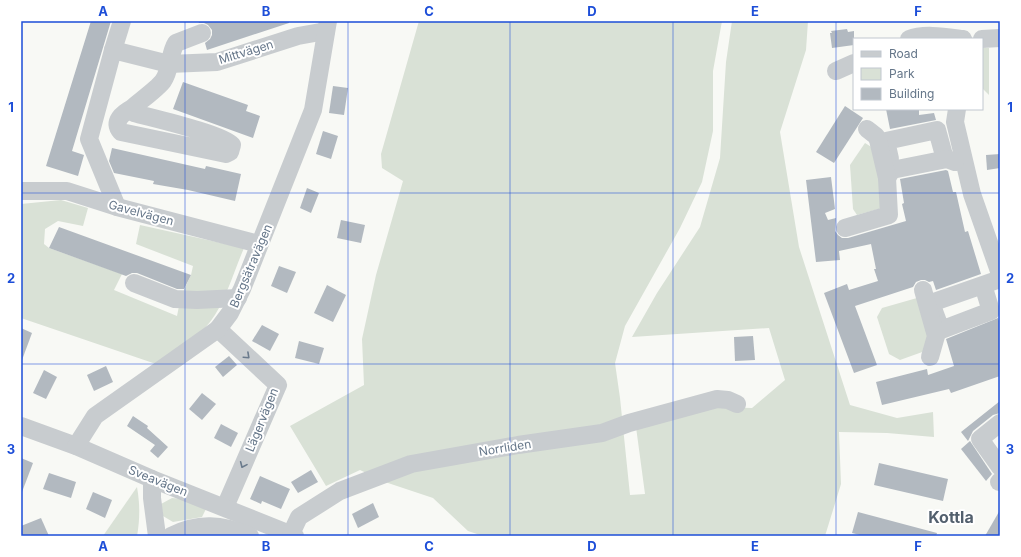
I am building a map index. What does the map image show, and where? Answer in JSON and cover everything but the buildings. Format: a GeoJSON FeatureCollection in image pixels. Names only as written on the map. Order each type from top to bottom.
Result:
{"type":"FeatureCollection","features":[{"type":"Feature","properties":{"kind":"street"},"geometry":{"type":"LineString","coordinates":[[117,207],[89,139],[122,21]]}},
{"type":"Feature","properties":{"kind":"street","name":"Mittvägen"},"geometry":{"type":"LineString","coordinates":[[113,50],[167,64],[217,62],[296,29],[327,26]]}},
{"type":"Feature","properties":{"kind":"street","name":"Bergsätravägen"},"geometry":{"type":"LineString","coordinates":[[76,446],[95,416],[218,329],[230,313],[238,298],[259,244],[274,212],[313,110],[327,26]]}},
{"type":"Feature","properties":{"kind":"street"},"geometry":{"type":"LineString","coordinates":[[89,139],[126,113],[163,81],[167,64],[176,43],[202,33]]}},
{"type":"Feature","properties":{"kind":"street"},"geometry":{"type":"LineString","coordinates":[[911,38],[934,36],[953,38]]}},
{"type":"Feature","properties":{"kind":"street"},"geometry":{"type":"LineString","coordinates":[[983,40],[1000,38]]}},
{"type":"Feature","properties":{"kind":"street"},"geometry":{"type":"LineString","coordinates":[[836,71],[853,63]]}},
{"type":"Feature","properties":{"kind":"street"},"geometry":{"type":"LineString","coordinates":[[957,110],[955,122],[972,194],[1000,274]]}},
{"type":"Feature","properties":{"kind":"street"},"geometry":{"type":"LineString","coordinates":[[126,113],[198,130],[229,142],[232,145],[231,149],[226,154],[121,132],[117,123],[126,113]]}},
{"type":"Feature","properties":{"kind":"street"},"geometry":{"type":"LineString","coordinates":[[845,228],[889,215],[890,174],[877,136],[937,130],[945,159]]}},
{"type":"Feature","properties":{"kind":"street"},"geometry":{"type":"LineString","coordinates":[[890,174],[945,159],[965,166]]}},
{"type":"Feature","properties":{"kind":"street","name":"Gavelvägen"},"geometry":{"type":"LineString","coordinates":[[21,191],[67,191],[117,207],[259,244]]}},
{"type":"Feature","properties":{"kind":"street"},"geometry":{"type":"LineString","coordinates":[[983,286],[1000,279]]}},
{"type":"Feature","properties":{"kind":"street"},"geometry":{"type":"LineString","coordinates":[[134,283],[175,299],[197,300],[238,298]]}},
{"type":"Feature","properties":{"kind":"street"},"geometry":{"type":"LineString","coordinates":[[923,290],[936,336],[930,357]]}},
{"type":"Feature","properties":{"kind":"street","name":"Lägervägen"},"geometry":{"type":"LineString","coordinates":[[218,329],[278,385],[224,507]]}},
{"type":"Feature","properties":{"kind":"street","name":"Norrliden"},"geometry":{"type":"LineString","coordinates":[[293,535],[299,517],[340,491],[410,464],[602,433],[628,423],[717,399],[728,400],[737,404]]}},
{"type":"Feature","properties":{"kind":"street"},"geometry":{"type":"LineString","coordinates":[[1000,424],[980,440],[1000,477]]}},
{"type":"Feature","properties":{"kind":"street","name":"Sveavägen"},"geometry":{"type":"LineString","coordinates":[[21,426],[76,446],[152,479],[293,535]]}},
{"type":"Feature","properties":{"kind":"street"},"geometry":{"type":"LineString","coordinates":[[152,479],[157,536]]}},
{"type":"Feature","properties":{"kind":"street"},"geometry":{"type":"LineString","coordinates":[[171,536],[198,526],[224,526],[250,536]]}},
{"type":"Feature","properties":{"kind":"green space"},"geometry":{"type":"Polygon","coordinates":[[[419,21],[722,21],[713,71],[713,131],[702,182],[680,228],[625,326],[615,363],[630,495],[645,494],[636,427],[715,407],[752,408],[785,380],[769,328],[632,337],[657,293],[700,227],[720,158],[726,62],[732,21],[808,21],[806,50],[780,132],[799,247],[850,405],[897,418],[933,412],[934,437],[887,433],[839,432],[841,484],[825,536],[483,536],[468,531],[433,498],[385,482],[360,470],[326,486],[290,426],[364,385],[362,339],[376,275],[403,181],[382,168],[381,154],[419,21]]]}},
{"type":"Feature","properties":{"kind":"green space"},"geometry":{"type":"Polygon","coordinates":[[[983,48],[989,48],[989,95],[983,89],[983,48]]]}},
{"type":"Feature","properties":{"kind":"green space"},"geometry":{"type":"Polygon","coordinates":[[[865,143],[873,148],[882,197],[882,208],[857,215],[853,209],[850,165],[865,143]]]}},
{"type":"Feature","properties":{"kind":"green space"},"geometry":{"type":"Polygon","coordinates":[[[61,200],[88,208],[83,226],[58,221],[45,229],[44,244],[49,248],[122,274],[114,290],[177,316],[181,296],[191,275],[193,266],[136,244],[140,225],[244,248],[225,296],[210,322],[192,340],[156,364],[21,318],[21,204],[61,200]]]}},
{"type":"Feature","properties":{"kind":"green space"},"geometry":{"type":"Polygon","coordinates":[[[917,298],[929,334],[925,351],[900,360],[889,354],[877,317],[882,308],[917,298]]]}},
{"type":"Feature","properties":{"kind":"green space"},"geometry":{"type":"Polygon","coordinates":[[[137,487],[139,499],[139,524],[137,536],[103,536],[137,487]]]}},
{"type":"Feature","properties":{"kind":"green space"},"geometry":{"type":"Polygon","coordinates":[[[172,498],[184,499],[206,509],[202,517],[173,522],[163,516],[161,504],[172,498]]]}},
{"type":"Feature","properties":{"kind":"district","name":"Kottla"},"geometry":{"type":"Point","coordinates":[951,517]}}]}
